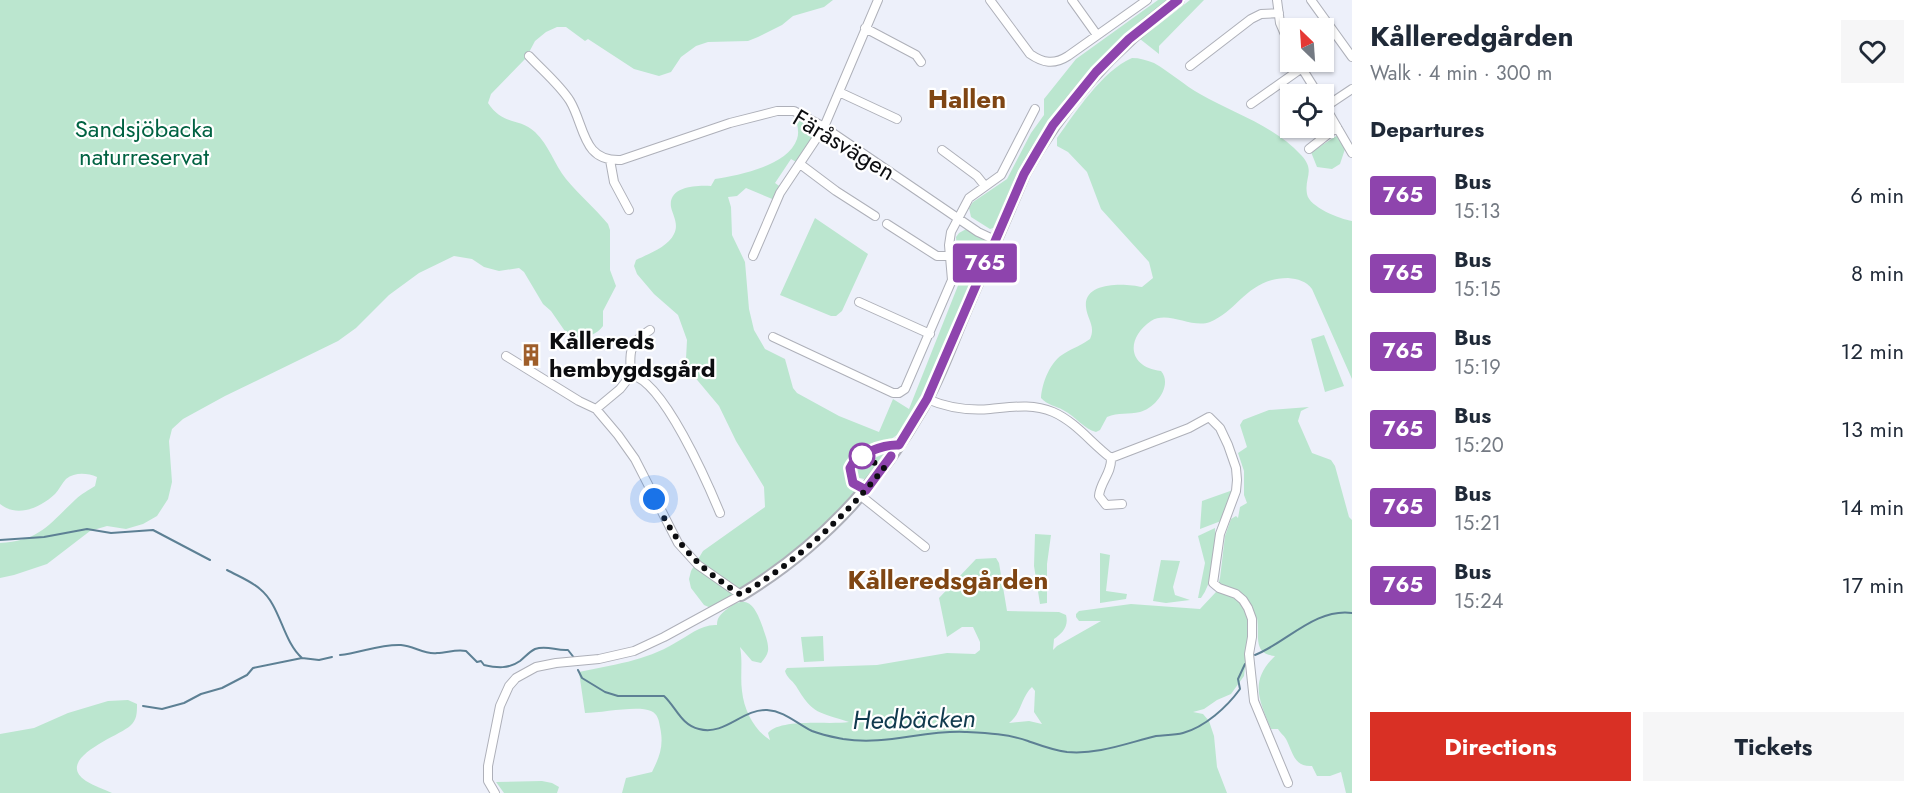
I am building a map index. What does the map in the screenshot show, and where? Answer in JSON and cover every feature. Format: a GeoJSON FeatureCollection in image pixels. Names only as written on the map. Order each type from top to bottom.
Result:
{"type":"FeatureCollection","features":[{"type":"Feature","properties":{"kind":"street"},"geometry":{"type":"LineString","coordinates":[[753,255],[780,193],[824,127],[878,0]]}},
{"type":"Feature","properties":{"kind":"street"},"geometry":{"type":"LineString","coordinates":[[990,0],[1029,54],[1038,60],[1059,62],[1147,0]]}},
{"type":"Feature","properties":{"kind":"street"},"geometry":{"type":"LineString","coordinates":[[1072,0],[1096,35]]}},
{"type":"Feature","properties":{"kind":"street"},"geometry":{"type":"LineString","coordinates":[[495,793],[488,781],[488,766],[500,706],[508,686],[516,678],[536,667],[599,659],[634,651],[664,637],[767,579],[808,548],[861,496],[884,468],[927,399],[1024,174],[1038,150],[1071,102],[1096,72],[1129,39],[1178,0]]}},
{"type":"Feature","properties":{"kind":"street"},"geometry":{"type":"LineString","coordinates":[[1277,0],[1280,18]]}},
{"type":"Feature","properties":{"kind":"street"},"geometry":{"type":"LineString","coordinates":[[1311,0],[1352,57]]}},
{"type":"Feature","properties":{"kind":"street"},"geometry":{"type":"LineString","coordinates":[[1190,66],[1251,19],[1261,14],[1279,13]]}},
{"type":"Feature","properties":{"kind":"street"},"geometry":{"type":"LineString","coordinates":[[865,28],[916,55],[921,62]]}},
{"type":"Feature","properties":{"kind":"street"},"geometry":{"type":"LineString","coordinates":[[530,56],[570,101],[591,148],[597,154],[610,160],[614,182],[629,210]]}},
{"type":"Feature","properties":{"kind":"street"},"geometry":{"type":"LineString","coordinates":[[1251,104],[1291,72]]}},
{"type":"Feature","properties":{"kind":"street"},"geometry":{"type":"LineString","coordinates":[[1334,99],[1352,89]]}},
{"type":"Feature","properties":{"kind":"street"},"geometry":{"type":"LineString","coordinates":[[839,92],[897,119]]}},
{"type":"Feature","properties":{"kind":"street"},"geometry":{"type":"LineString","coordinates":[[773,337],[892,393],[899,393],[908,385],[952,280],[949,245],[951,232],[969,198],[1001,175],[1035,109]]}},
{"type":"Feature","properties":{"kind":"street","name":"Färåsvägen"},"geometry":{"type":"LineString","coordinates":[[610,160],[621,160],[730,123],[777,111],[795,111],[824,127],[978,232],[996,240]]}},
{"type":"Feature","properties":{"kind":"street"},"geometry":{"type":"LineString","coordinates":[[1334,122],[1352,153]]}},
{"type":"Feature","properties":{"kind":"street"},"geometry":{"type":"LineString","coordinates":[[1309,149],[1337,127]]}},
{"type":"Feature","properties":{"kind":"street"},"geometry":{"type":"LineString","coordinates":[[942,150],[978,176],[985,186]]}},
{"type":"Feature","properties":{"kind":"street"},"geometry":{"type":"LineString","coordinates":[[800,164],[836,191],[876,216]]}},
{"type":"Feature","properties":{"kind":"street"},"geometry":{"type":"LineString","coordinates":[[887,224],[937,256],[951,256]]}},
{"type":"Feature","properties":{"kind":"street"},"geometry":{"type":"LineString","coordinates":[[859,303],[930,334]]}},
{"type":"Feature","properties":{"kind":"street"},"geometry":{"type":"LineString","coordinates":[[596,409],[620,389],[631,375],[630,360],[633,345],[650,330]]}},
{"type":"Feature","properties":{"kind":"street"},"geometry":{"type":"LineString","coordinates":[[506,356],[596,409],[635,459],[678,543],[698,565],[741,595]]}},
{"type":"Feature","properties":{"kind":"street"},"geometry":{"type":"LineString","coordinates":[[631,375],[642,379],[682,433],[720,513]]}},
{"type":"Feature","properties":{"kind":"street"},"geometry":{"type":"LineString","coordinates":[[927,399],[953,408],[991,409],[1025,405],[1052,411],[1111,458]]}},
{"type":"Feature","properties":{"kind":"street"},"geometry":{"type":"LineString","coordinates":[[1111,458],[1190,428],[1209,417],[1222,432],[1236,468],[1237,480],[1236,490],[1220,534],[1213,582],[1219,588],[1236,594],[1248,608],[1251,619],[1252,637],[1249,654],[1254,701],[1288,783]]}},
{"type":"Feature","properties":{"kind":"street"},"geometry":{"type":"LineString","coordinates":[[1111,458],[1111,468],[1098,496],[1106,505],[1122,504]]}},
{"type":"Feature","properties":{"kind":"street"},"geometry":{"type":"LineString","coordinates":[[861,496],[925,547]]}},
{"type":"Feature","properties":{"kind":"green space","name":"Sandsjöbacka naturreservat"},"geometry":{"type":"Polygon","coordinates":[[[0,0],[833,0],[824,7],[793,16],[782,25],[748,41],[708,42],[696,46],[681,57],[671,72],[659,76],[634,69],[588,39],[585,41],[566,27],[557,27],[535,41],[526,58],[491,94],[488,103],[494,110],[499,115],[523,124],[535,132],[566,179],[608,224],[610,270],[616,286],[603,311],[603,326],[592,335],[569,337],[519,268],[499,271],[484,267],[472,259],[454,256],[419,273],[389,295],[356,328],[338,341],[183,419],[172,429],[169,441],[172,482],[168,499],[157,516],[143,524],[126,529],[107,526],[90,531],[47,564],[0,578],[0,543],[25,539],[43,530],[78,497],[95,486],[97,477],[73,475],[66,479],[49,499],[35,507],[21,511],[0,504],[0,0]]]}},
{"type":"Feature","properties":{"kind":"green space"},"geometry":{"type":"Polygon","coordinates":[[[1158,0],[1174,0],[1074,91],[997,227],[990,229],[971,217],[969,208],[973,202],[1007,179],[1031,133],[1044,115],[1044,99],[1076,59],[1158,0]]]}},
{"type":"Feature","properties":{"kind":"green space"},"geometry":{"type":"Polygon","coordinates":[[[1190,0],[1204,0],[1159,46],[1159,54],[1140,39],[1190,0]]]}},
{"type":"Feature","properties":{"kind":"green space"},"geometry":{"type":"Polygon","coordinates":[[[1132,58],[1154,63],[1200,94],[1279,136],[1301,155],[1308,165],[1306,188],[1309,199],[1326,212],[1352,221],[1352,379],[1312,289],[1302,281],[1288,278],[1263,283],[1220,317],[1210,322],[1203,324],[1172,318],[1158,318],[1143,328],[1134,343],[1136,358],[1142,364],[1161,371],[1165,383],[1157,401],[1146,410],[1107,417],[1100,430],[1096,432],[1041,398],[1045,379],[1055,361],[1090,339],[1092,326],[1086,307],[1091,292],[1098,288],[1116,285],[1142,287],[1153,278],[1149,262],[1101,209],[1087,172],[1068,152],[1057,146],[1057,138],[1090,93],[1121,64],[1132,58]]]}},
{"type":"Feature","properties":{"kind":"green space"},"geometry":{"type":"Polygon","coordinates":[[[796,115],[817,123],[820,130],[798,163],[791,159],[775,183],[782,188],[777,201],[746,188],[737,196],[728,197],[731,207],[732,235],[745,262],[749,309],[754,330],[765,349],[785,359],[793,388],[797,393],[839,416],[879,432],[893,399],[909,409],[959,283],[956,237],[968,228],[989,243],[928,390],[904,430],[887,442],[875,442],[848,460],[845,474],[856,494],[788,557],[751,584],[711,608],[704,605],[691,588],[689,579],[691,571],[703,551],[765,507],[764,487],[736,441],[719,406],[693,375],[686,359],[687,340],[678,315],[654,294],[637,274],[634,266],[636,260],[663,246],[674,234],[676,223],[671,200],[674,195],[685,188],[711,186],[715,179],[762,168],[784,156],[792,148],[798,136],[796,115]]]}},
{"type":"Feature","properties":{"kind":"green space"},"geometry":{"type":"Polygon","coordinates":[[[1338,135],[1346,146],[1340,164],[1332,169],[1317,167],[1311,152],[1338,135]]]}},
{"type":"Feature","properties":{"kind":"green space"},"geometry":{"type":"Polygon","coordinates":[[[815,218],[868,254],[842,311],[836,316],[780,295],[815,218]]]}},
{"type":"Feature","properties":{"kind":"green space"},"geometry":{"type":"Polygon","coordinates":[[[1324,335],[1344,386],[1325,392],[1311,339],[1324,335]]]}},
{"type":"Feature","properties":{"kind":"green space"},"geometry":{"type":"Polygon","coordinates":[[[1309,407],[1301,411],[1298,421],[1312,453],[1331,460],[1335,466],[1349,517],[1352,520],[1352,793],[1346,793],[1341,772],[1330,776],[1317,776],[1312,766],[1306,766],[1295,759],[1286,739],[1278,729],[1271,729],[1260,700],[1259,682],[1267,665],[1275,656],[1263,652],[1260,648],[1257,618],[1250,625],[1244,676],[1231,694],[1204,709],[1193,712],[1203,714],[1209,721],[1214,736],[1217,767],[1227,793],[622,793],[626,778],[652,772],[661,745],[659,720],[653,712],[645,709],[585,713],[579,672],[628,662],[664,649],[700,628],[717,625],[721,614],[740,602],[746,602],[754,609],[767,642],[768,653],[761,663],[752,661],[740,647],[741,685],[745,705],[751,719],[759,731],[770,740],[768,733],[783,725],[849,722],[824,714],[812,707],[787,675],[785,671],[787,668],[877,665],[947,653],[975,654],[980,650],[980,642],[973,627],[962,627],[947,637],[939,598],[976,559],[996,558],[999,563],[1007,611],[1059,612],[1066,615],[1066,626],[1054,639],[1053,650],[1101,621],[1079,621],[1076,614],[1079,611],[1131,604],[1200,609],[1216,592],[1225,536],[1231,519],[1236,516],[1238,518],[1240,507],[1247,503],[1244,495],[1244,471],[1238,453],[1247,447],[1240,425],[1243,420],[1269,410],[1309,407]],[[1032,687],[1028,691],[1017,715],[1009,723],[1029,721],[1042,724],[1034,712],[1035,691],[1032,687]]]}},
{"type":"Feature","properties":{"kind":"green space"},"geometry":{"type":"Polygon","coordinates":[[[888,452],[869,477],[864,479],[856,477],[854,474],[857,466],[888,452]]]}},
{"type":"Feature","properties":{"kind":"green space"},"geometry":{"type":"Polygon","coordinates":[[[1233,490],[1221,521],[1200,529],[1202,501],[1233,490]]]}},
{"type":"Feature","properties":{"kind":"green space"},"geometry":{"type":"Polygon","coordinates":[[[1215,528],[1214,555],[1209,583],[1201,598],[1198,598],[1205,563],[1198,536],[1215,528]]]}},
{"type":"Feature","properties":{"kind":"green space"},"geometry":{"type":"Polygon","coordinates":[[[1035,534],[1051,535],[1047,564],[1047,603],[1040,604],[1034,566],[1035,534]]]}},
{"type":"Feature","properties":{"kind":"green space"},"geometry":{"type":"Polygon","coordinates":[[[1100,553],[1110,555],[1106,591],[1127,594],[1126,599],[1100,603],[1100,553]]]}},
{"type":"Feature","properties":{"kind":"green space"},"geometry":{"type":"Polygon","coordinates":[[[1161,560],[1180,561],[1173,587],[1175,595],[1190,600],[1166,603],[1153,601],[1161,560]]]}},
{"type":"Feature","properties":{"kind":"green space"},"geometry":{"type":"Polygon","coordinates":[[[823,636],[824,661],[804,662],[801,637],[823,636]]]}},
{"type":"Feature","properties":{"kind":"green space"},"geometry":{"type":"Polygon","coordinates":[[[128,700],[137,704],[136,716],[132,724],[92,749],[77,765],[78,773],[86,781],[112,793],[0,793],[0,734],[34,728],[68,713],[108,701],[128,700]]]}},
{"type":"Feature","properties":{"kind":"green space"},"geometry":{"type":"Polygon","coordinates":[[[542,781],[559,787],[557,793],[504,793],[496,782],[542,781]]]}},
{"type":"Feature","properties":{"kind":"waterway"},"geometry":{"type":"LineString","coordinates":[[0,540],[44,537],[87,529],[111,533],[153,530],[210,560]]}},
{"type":"Feature","properties":{"kind":"waterway"},"geometry":{"type":"LineString","coordinates":[[227,570],[253,584],[267,596],[295,651],[302,658],[319,660],[332,657]]}},
{"type":"Feature","properties":{"kind":"waterway","name":"Hedbäcken"},"geometry":{"type":"LineString","coordinates":[[1255,655],[1313,621],[1338,613],[1352,613]]}},
{"type":"Feature","properties":{"kind":"waterway","name":"Hedbäcken"},"geometry":{"type":"LineString","coordinates":[[340,655],[401,645],[433,653],[466,651],[477,662],[481,661],[484,665],[498,667],[516,664],[539,648],[568,650],[575,659]]}},
{"type":"Feature","properties":{"kind":"waterway"},"geometry":{"type":"LineString","coordinates":[[143,706],[162,709],[184,703],[201,694],[222,688],[247,675],[253,668],[302,658]]}},
{"type":"Feature","properties":{"kind":"waterway","name":"Hedbäcken"},"geometry":{"type":"LineString","coordinates":[[578,670],[582,678],[605,692],[618,696],[664,696],[683,720],[699,729],[717,729],[749,714],[767,710],[785,715],[812,731],[843,739],[874,741],[934,733],[973,732],[1013,737],[1067,752],[1089,752],[1156,736],[1183,733],[1199,726],[1229,703],[1240,689],[1238,679],[1245,664]]}},
{"type":"Feature","properties":{"kind":"bus line","name":"765"},"geometry":{"type":"LineString","coordinates":[[891,456],[866,490],[853,483],[850,473],[851,464],[862,456],[890,444],[899,445],[923,407],[1024,174],[1053,125],[1083,86],[1109,58],[1148,22],[1178,0]]}},
{"type":"Feature","properties":{"kind":"place","name":"Kållereds hembygdsgård"},"geometry":{"type":"Point","coordinates":[531,355]}},
{"type":"Feature","properties":{"kind":"district","name":"Hallen"},"geometry":{"type":"Point","coordinates":[967,99]}},
{"type":"Feature","properties":{"kind":"district","name":"Kålleredsgården"},"geometry":{"type":"Point","coordinates":[948,580]}},
{"type":"Feature","properties":{"kind":"route"},"geometry":{"type":"LineString","coordinates":[[654,499],[678,543],[698,565],[741,595],[804,551],[837,522],[861,496],[884,468],[862,456]]}}]}
